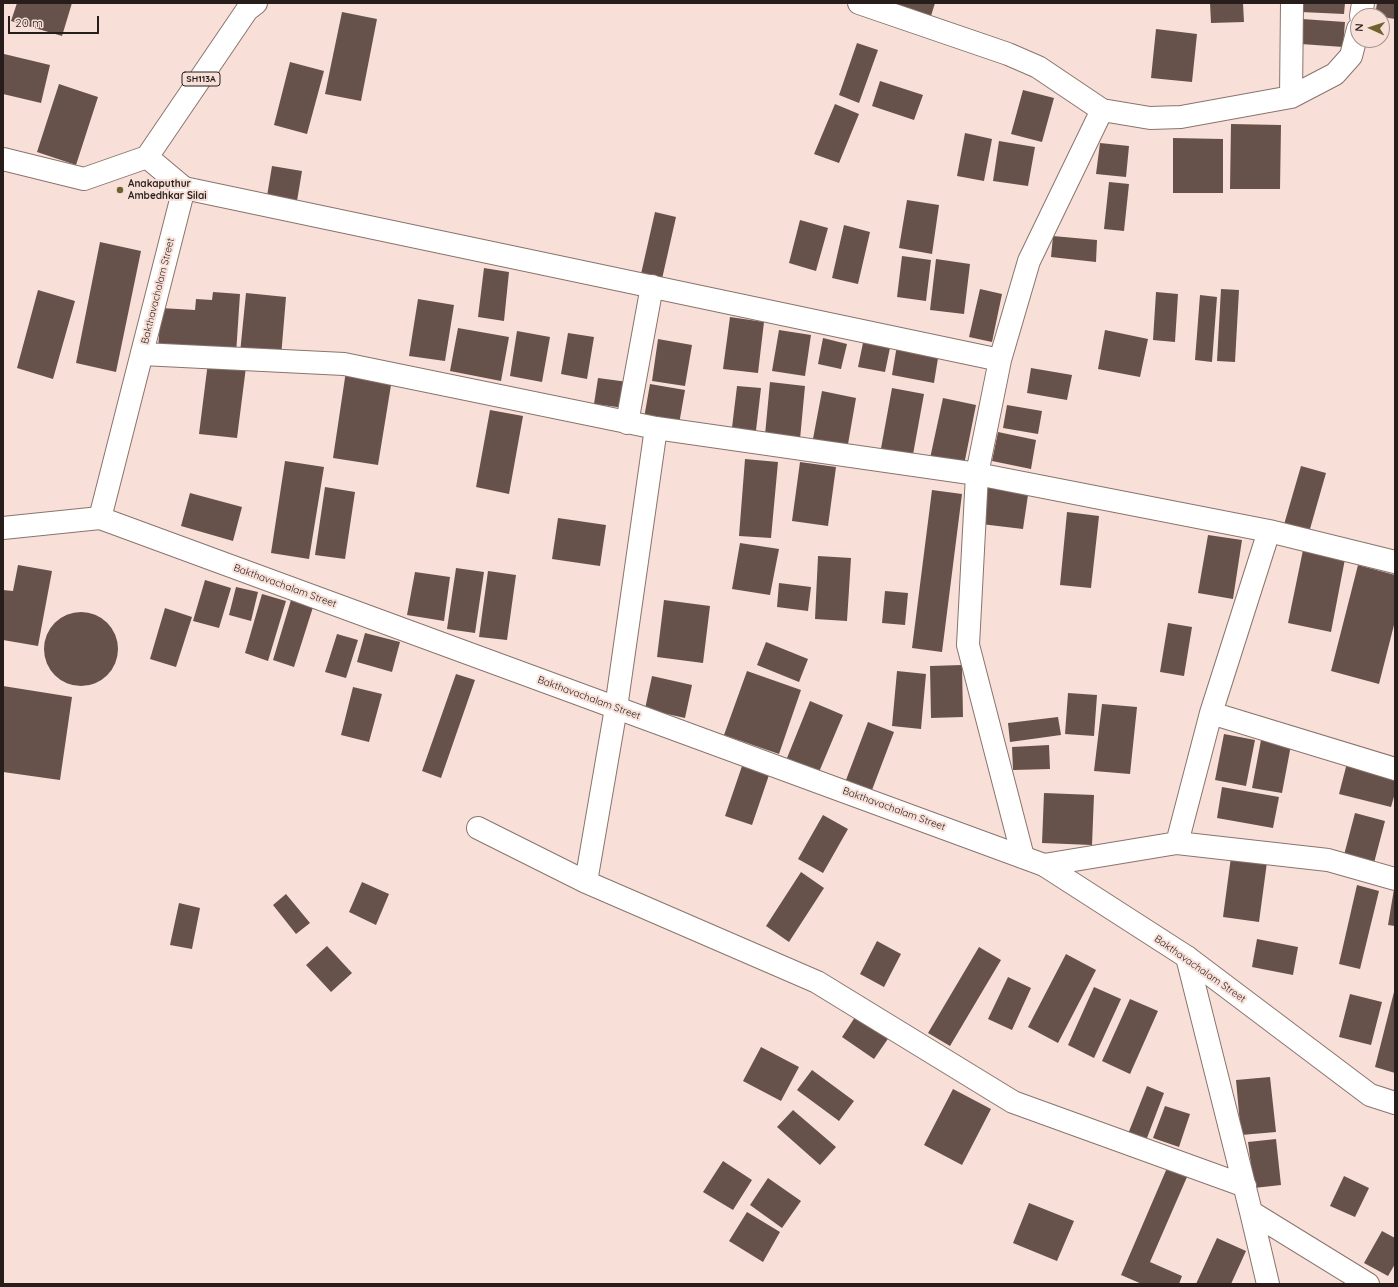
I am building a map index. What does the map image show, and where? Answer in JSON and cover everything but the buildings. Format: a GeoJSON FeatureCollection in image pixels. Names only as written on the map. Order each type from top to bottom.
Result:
{"type":"FeatureCollection","features":[{"type":"Feature","properties":{"kind":"street","name":"SH113A"},"geometry":{"type":"LineString","coordinates":[[148,157],[247,10],[256,3]]}},
{"type":"Feature","properties":{"kind":"street"},"geometry":{"type":"LineString","coordinates":[[859,3],[1008,54],[1038,67],[1102,110],[1150,118],[1181,117],[1291,97],[1335,74],[1350,56],[1352,48]]}},
{"type":"Feature","properties":{"kind":"street"},"geometry":{"type":"LineString","coordinates":[[1291,97],[1292,3]]}},
{"type":"Feature","properties":{"kind":"street"},"geometry":{"type":"LineString","coordinates":[[1023,857],[968,645],[977,474],[1000,360],[1029,261],[1102,110]]}},
{"type":"Feature","properties":{"kind":"street"},"geometry":{"type":"LineString","coordinates":[[3,159],[84,179],[148,157],[184,188],[1000,360]]}},
{"type":"Feature","properties":{"kind":"street","name":"Bakthavachalam Street"},"geometry":{"type":"LineString","coordinates":[[184,188],[100,518],[1044,865],[1187,957],[1370,1095],[1395,1103]]}},
{"type":"Feature","properties":{"kind":"street"},"geometry":{"type":"LineString","coordinates":[[627,422],[652,286]]}},
{"type":"Feature","properties":{"kind":"street"},"geometry":{"type":"LineString","coordinates":[[142,354],[344,364],[656,428],[977,474],[1269,531],[1395,562]]}},
{"type":"Feature","properties":{"kind":"street"},"geometry":{"type":"LineString","coordinates":[[586,882],[616,708],[656,428]]}},
{"type":"Feature","properties":{"kind":"street"},"geometry":{"type":"LineString","coordinates":[[3,528],[100,518]]}},
{"type":"Feature","properties":{"kind":"street"},"geometry":{"type":"LineString","coordinates":[[1177,843],[1211,713],[1269,531]]}},
{"type":"Feature","properties":{"kind":"street"},"geometry":{"type":"LineString","coordinates":[[1211,713],[1395,769]]}},
{"type":"Feature","properties":{"kind":"street"},"geometry":{"type":"LineString","coordinates":[[478,828],[586,882],[817,982],[1013,1102],[1245,1186]]}},
{"type":"Feature","properties":{"kind":"street"},"geometry":{"type":"LineString","coordinates":[[1044,865],[1177,843],[1328,860],[1395,879]]}},
{"type":"Feature","properties":{"kind":"street"},"geometry":{"type":"LineString","coordinates":[[1187,957],[1245,1186],[1268,1284]]}},
{"type":"Feature","properties":{"kind":"street"},"geometry":{"type":"LineString","coordinates":[[1251,1212],[1368,1284]]}},
{"type":"Feature","properties":{"kind":"place","name":"Anakaputhur Ambedhkar Silai"},"geometry":{"type":"Point","coordinates":[120,190]}}]}
